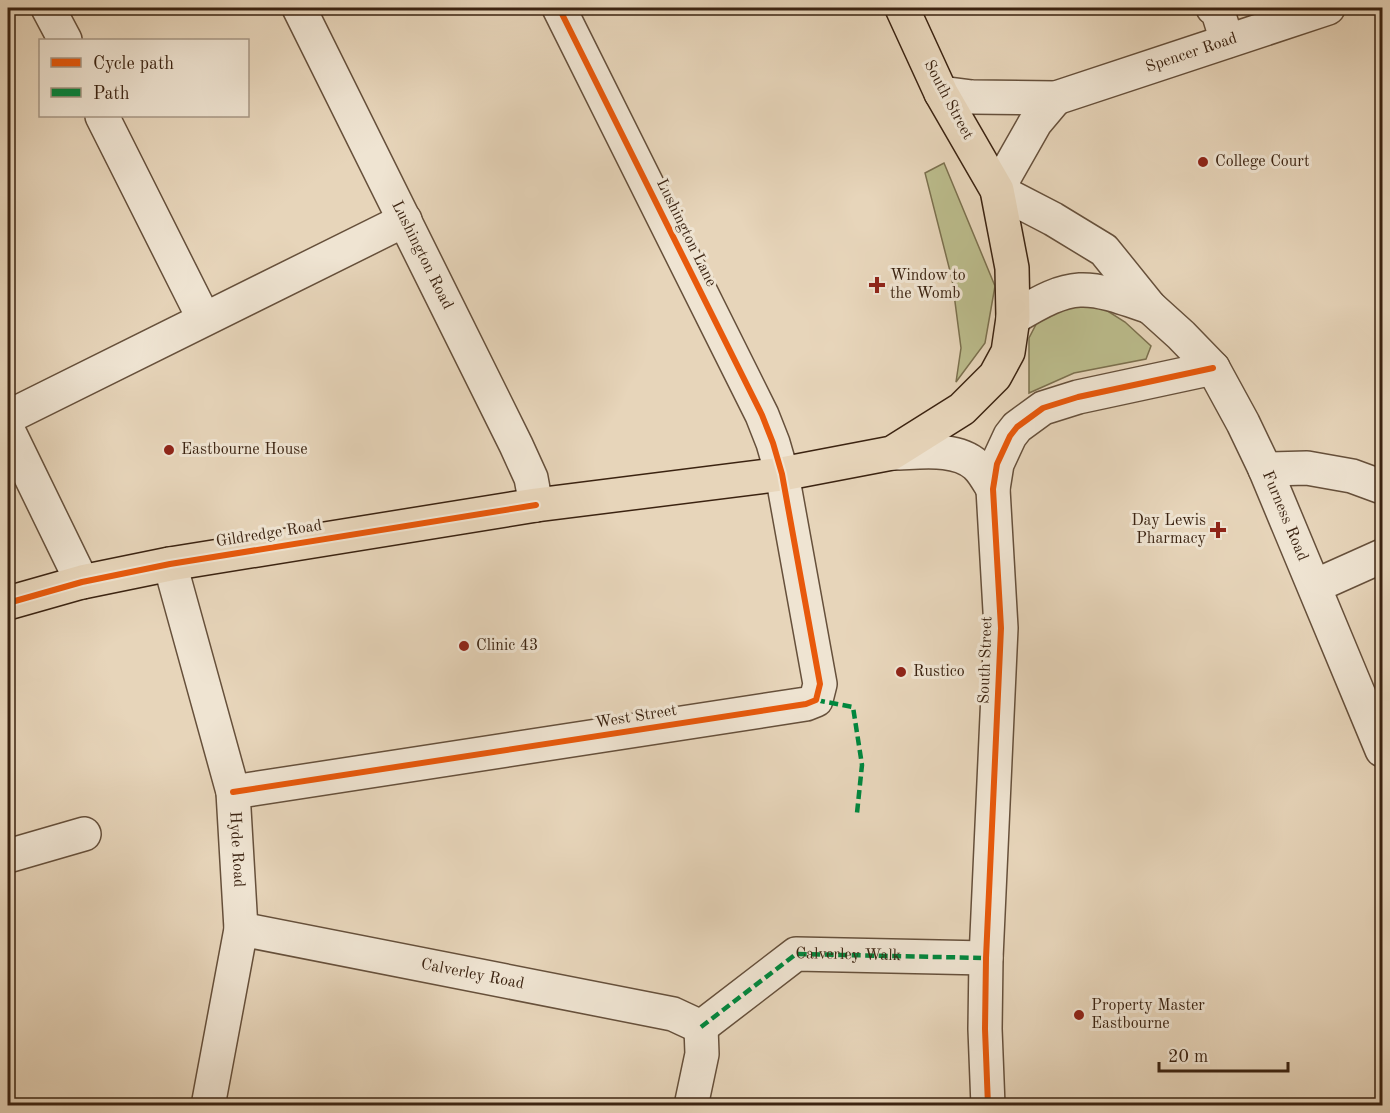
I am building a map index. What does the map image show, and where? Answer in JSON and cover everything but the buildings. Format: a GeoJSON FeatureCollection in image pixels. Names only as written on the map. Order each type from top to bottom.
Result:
{"type":"FeatureCollection","features":[{"type":"Feature","properties":{"kind":"main road","name":"South Street"},"geometry":{"type":"LineString","coordinates":[[902,8],[941,93],[997,190],[1012,268],[1013,318],[1008,352],[995,376],[978,396]]}},
{"type":"Feature","properties":{"kind":"main road","name":"Gildredge Road"},"geometry":{"type":"LineString","coordinates":[[8,603],[82,582],[170,564],[536,505],[782,474],[892,453],[962,409],[978,396]]}},
{"type":"Feature","properties":{"kind":"street"},"geometry":{"type":"LineString","coordinates":[[48,8],[64,39]]}},
{"type":"Feature","properties":{"kind":"street","name":"Lushington Road"},"geometry":{"type":"LineString","coordinates":[[299,8],[516,445],[531,478],[536,505]]}},
{"type":"Feature","properties":{"kind":"street","name":"Lushington Lane"},"geometry":{"type":"LineString","coordinates":[[559,8],[762,416],[782,474]]}},
{"type":"Feature","properties":{"kind":"street"},"geometry":{"type":"LineString","coordinates":[[1213,8],[1218,12],[1227,41]]}},
{"type":"Feature","properties":{"kind":"street","name":"Spencer Road"},"geometry":{"type":"LineString","coordinates":[[941,93],[972,97],[1056,98],[1328,8]]}},
{"type":"Feature","properties":{"kind":"street"},"geometry":{"type":"LineString","coordinates":[[1056,98],[1035,123],[997,190],[1053,219],[1104,250],[1150,307]]}},
{"type":"Feature","properties":{"kind":"street"},"geometry":{"type":"LineString","coordinates":[[102,117],[204,320]]}},
{"type":"Feature","properties":{"kind":"street"},"geometry":{"type":"LineString","coordinates":[[8,417],[405,220]]}},
{"type":"Feature","properties":{"kind":"street"},"geometry":{"type":"LineString","coordinates":[[1013,318],[1061,292],[1082,289],[1104,291],[1150,307]]}},
{"type":"Feature","properties":{"kind":"street","name":"Furness Road"},"geometry":{"type":"LineString","coordinates":[[1150,307],[1213,368],[1265,469],[1383,750]]}},
{"type":"Feature","properties":{"kind":"street","name":"South Street"},"geometry":{"type":"LineString","coordinates":[[988,1106],[985,1029],[986,958],[1001,628],[993,489],[997,464],[1010,436],[1017,427],[1043,408],[1078,397],[1213,368]]}},
{"type":"Feature","properties":{"kind":"street"},"geometry":{"type":"LineString","coordinates":[[8,430],[82,582]]}},
{"type":"Feature","properties":{"kind":"street","name":"Gildredge Road"},"geometry":{"type":"LineString","coordinates":[[892,453],[939,453],[969,460],[978,467],[993,489]]}},
{"type":"Feature","properties":{"kind":"street"},"geometry":{"type":"LineString","coordinates":[[1265,469],[1307,468],[1352,476],[1383,487]]}},
{"type":"Feature","properties":{"kind":"street","name":"West Street"},"geometry":{"type":"LineString","coordinates":[[233,792],[806,705],[816,700],[820,684],[782,474]]}},
{"type":"Feature","properties":{"kind":"street"},"geometry":{"type":"LineString","coordinates":[[1315,586],[1383,556]]}},
{"type":"Feature","properties":{"kind":"street","name":"Hyde Road"},"geometry":{"type":"LineString","coordinates":[[170,564],[233,792],[241,929],[208,1106]]}},
{"type":"Feature","properties":{"kind":"street"},"geometry":{"type":"LineString","coordinates":[[8,856],[84,834]]}},
{"type":"Feature","properties":{"kind":"street","name":"Calverley Road"},"geometry":{"type":"LineString","coordinates":[[241,929],[673,1014],[701,1027]]}},
{"type":"Feature","properties":{"kind":"street","name":"Calverley Walk"},"geometry":{"type":"LineString","coordinates":[[701,1027],[796,954],[986,958]]}},
{"type":"Feature","properties":{"kind":"street"},"geometry":{"type":"LineString","coordinates":[[691,1106],[702,1054],[701,1027]]}},
{"type":"Feature","properties":{"kind":"green space"},"geometry":{"type":"Polygon","coordinates":[[[944,163],[995,286],[985,343],[956,382],[961,348],[952,279],[925,173],[944,163]]]}},
{"type":"Feature","properties":{"kind":"green space"},"geometry":{"type":"Polygon","coordinates":[[[1095,303],[1125,322],[1151,346],[1146,359],[1074,373],[1029,393],[1029,338],[1042,313],[1095,303]]]}},
{"type":"Feature","properties":{"kind":"marked path"},"geometry":{"type":"LineString","coordinates":[[816,700],[853,707],[862,765],[857,813]]}},
{"type":"Feature","properties":{"kind":"marked path"},"geometry":{"type":"LineString","coordinates":[[701,1027],[796,954],[986,958]]}},
{"type":"Feature","properties":{"kind":"cycle path"},"geometry":{"type":"LineString","coordinates":[[233,792],[806,704],[816,700],[820,684],[782,474],[773,443],[762,415],[559,8]]}},
{"type":"Feature","properties":{"kind":"cycle path"},"geometry":{"type":"LineString","coordinates":[[988,1106],[985,1029],[986,958],[1001,628],[993,489],[997,464],[1010,436],[1017,427],[1043,408],[1078,397],[1213,368]]}},
{"type":"Feature","properties":{"kind":"cycle path"},"geometry":{"type":"LineString","coordinates":[[8,603],[82,582],[170,564],[536,505]]}},
{"type":"Feature","properties":{"kind":"place","name":"College Court"},"geometry":{"type":"Point","coordinates":[1203,162]}},
{"type":"Feature","properties":{"kind":"place","name":"Window to the Womb"},"geometry":{"type":"Point","coordinates":[877,285]}},
{"type":"Feature","properties":{"kind":"place","name":"Eastbourne House"},"geometry":{"type":"Point","coordinates":[169,450]}},
{"type":"Feature","properties":{"kind":"place","name":"Day Lewis Pharmacy"},"geometry":{"type":"Point","coordinates":[1218,530]}},
{"type":"Feature","properties":{"kind":"place","name":"Clinic 43"},"geometry":{"type":"Point","coordinates":[464,646]}},
{"type":"Feature","properties":{"kind":"place","name":"Rustico"},"geometry":{"type":"Point","coordinates":[901,672]}},
{"type":"Feature","properties":{"kind":"place","name":"Property Master Eastbourne"},"geometry":{"type":"Point","coordinates":[1079,1015]}}]}
